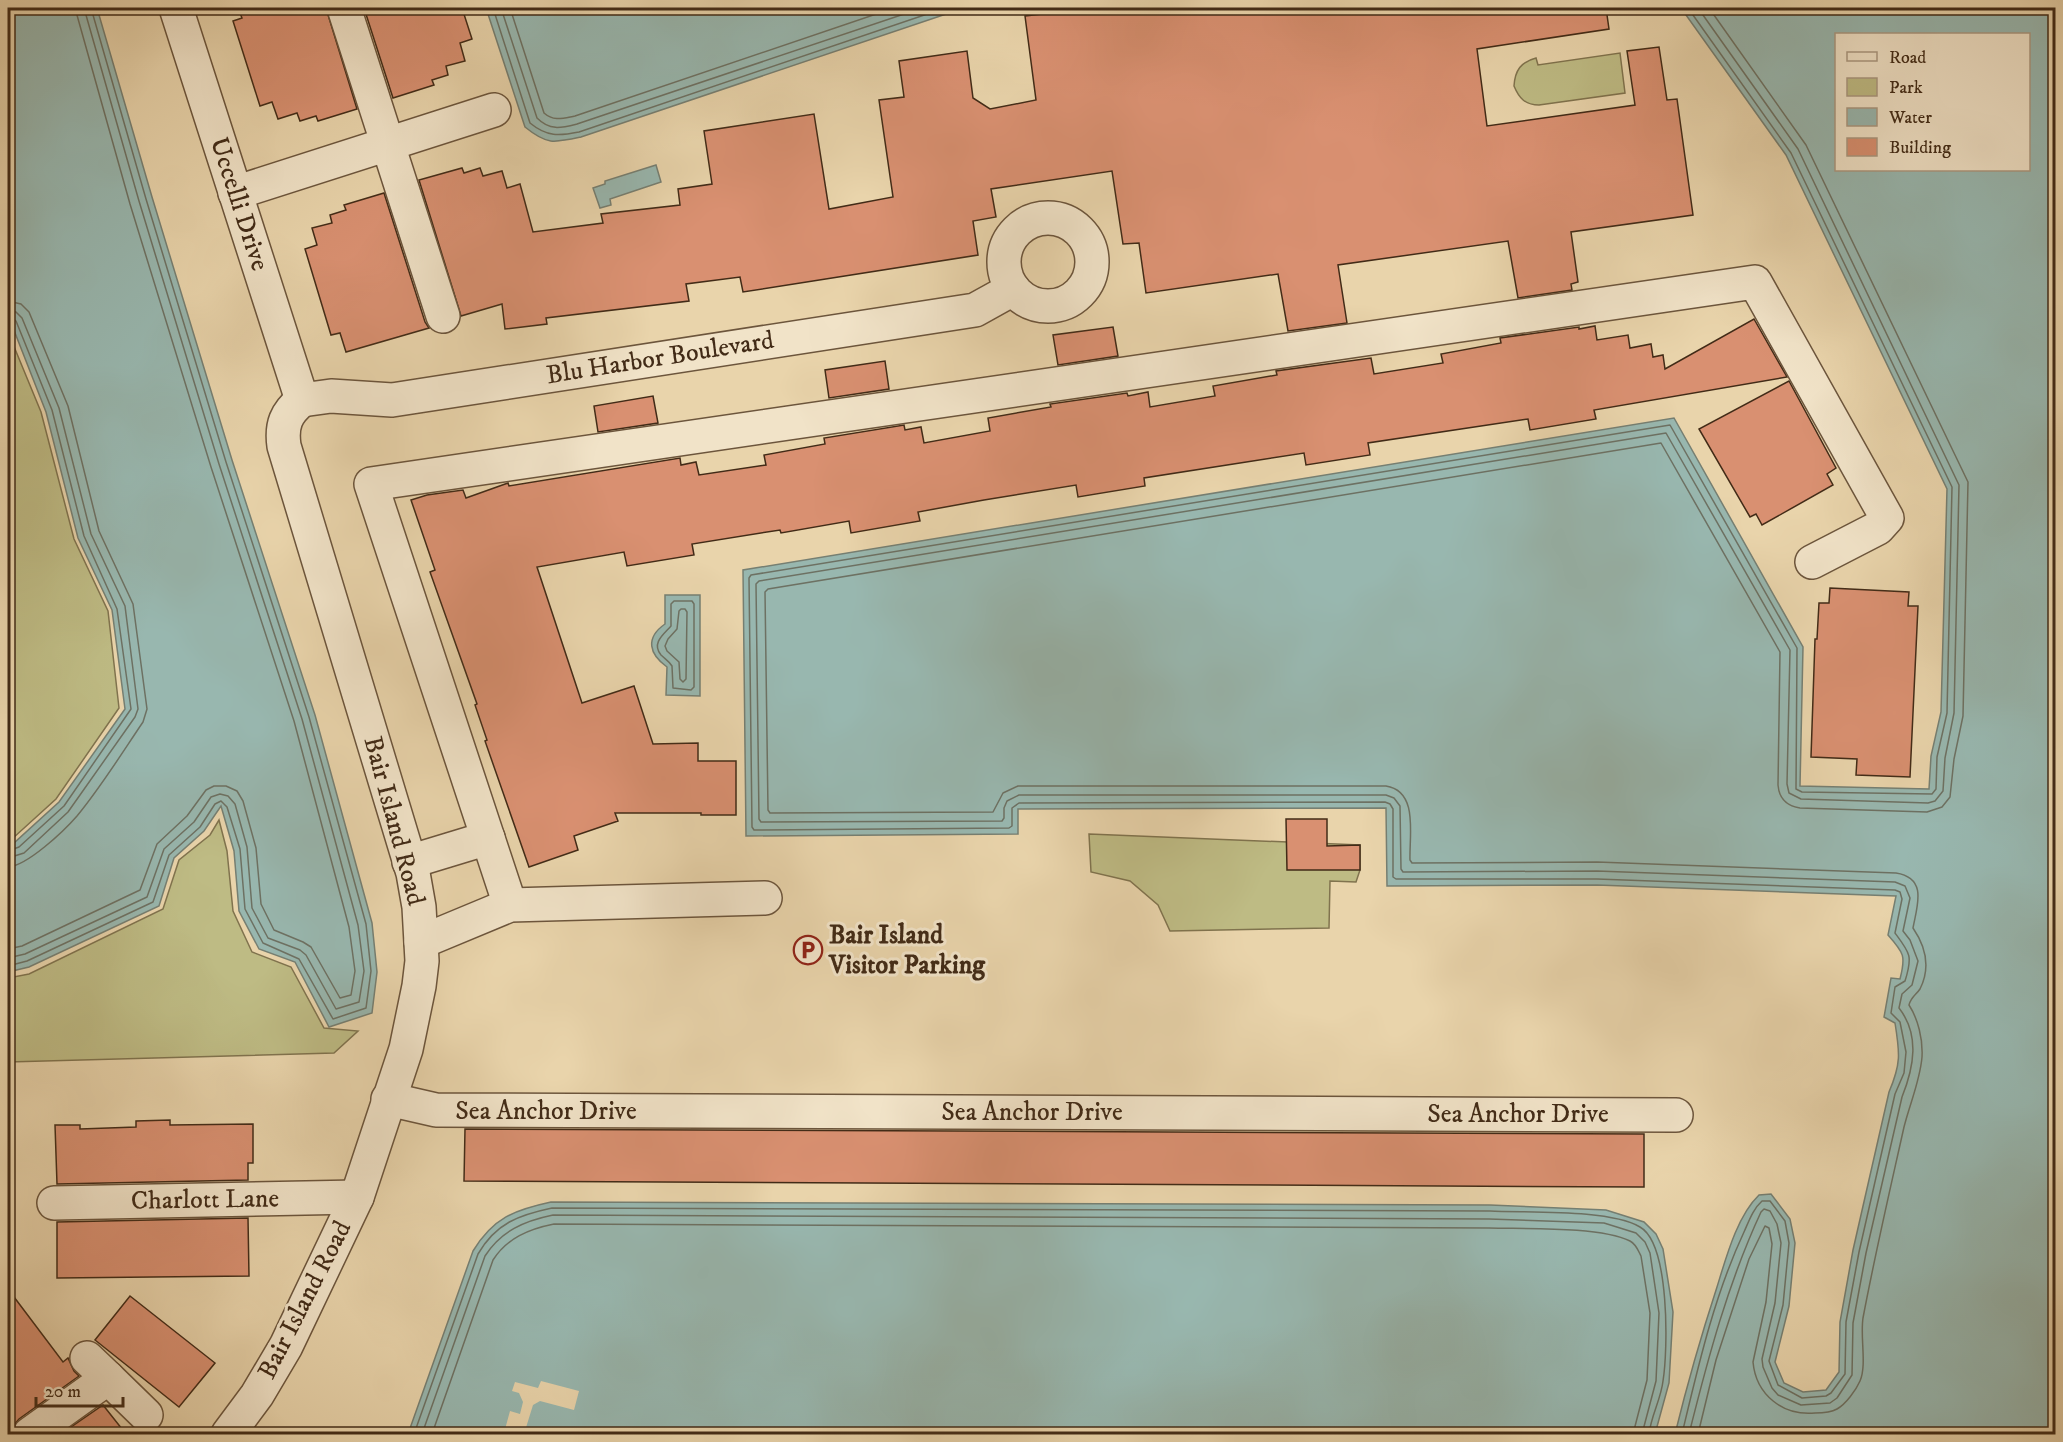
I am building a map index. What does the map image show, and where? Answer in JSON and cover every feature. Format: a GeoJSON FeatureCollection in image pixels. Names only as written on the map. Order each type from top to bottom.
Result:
{"type":"FeatureCollection","features":[{"type":"Feature","properties":{"kind":"street","name":"Uccelli Drive"},"geometry":{"type":"LineString","coordinates":[[176,8],[302,400]]}},
{"type":"Feature","properties":{"kind":"street"},"geometry":{"type":"LineString","coordinates":[[344,8],[443,316]]}},
{"type":"Feature","properties":{"kind":"street"},"geometry":{"type":"LineString","coordinates":[[235,193],[494,110]]}},
{"type":"Feature","properties":{"kind":"street"},"geometry":{"type":"LineString","coordinates":[[510,905],[371,484],[1755,282],[1887,518],[1878,528],[1812,562]]}},
{"type":"Feature","properties":{"kind":"street","name":"Blu Harbor Boulevard"},"geometry":{"type":"LineString","coordinates":[[302,400],[331,396],[392,400],[975,310],[1013,289]]}},
{"type":"Feature","properties":{"kind":"street","name":"Bair Island Road"},"geometry":{"type":"LineString","coordinates":[[228,1434],[256,1395],[286,1346],[357,1197],[406,1050],[419,986],[421,942],[419,907],[409,862],[284,446],[282,434],[285,421],[291,409],[302,400]]}},
{"type":"Feature","properties":{"kind":"street"},"geometry":{"type":"LineString","coordinates":[[409,862],[488,838]]}},
{"type":"Feature","properties":{"kind":"street"},"geometry":{"type":"LineString","coordinates":[[421,942],[510,905],[765,898]]}},
{"type":"Feature","properties":{"kind":"street","name":"Sea Anchor Drive"},"geometry":{"type":"LineString","coordinates":[[388,1099],[436,1110],[1676,1115]]}},
{"type":"Feature","properties":{"kind":"street","name":"Charlott Lane"},"geometry":{"type":"LineString","coordinates":[[54,1203],[357,1197]]}},
{"type":"Feature","properties":{"kind":"street"},"geometry":{"type":"LineString","coordinates":[[30,1434],[98,1368],[146,1415]]}},
{"type":"Feature","properties":{"kind":"green space"},"geometry":{"type":"Polygon","coordinates":[[[1620,53],[1625,93],[1539,105],[1523,100],[1514,86],[1520,68],[1526,62],[1536,58],[1538,65],[1620,53]]]}},
{"type":"Feature","properties":{"kind":"green space"},"geometry":{"type":"Polygon","coordinates":[[[8,332],[41,412],[74,539],[108,611],[119,708],[56,799],[8,841],[8,332]]]}},
{"type":"Feature","properties":{"kind":"green space"},"geometry":{"type":"Polygon","coordinates":[[[219,820],[227,851],[233,911],[252,952],[291,967],[324,1028],[358,1031],[334,1053],[8,1062],[8,978],[29,974],[163,909],[179,860],[210,835],[219,820]]]}},
{"type":"Feature","properties":{"kind":"green space"},"geometry":{"type":"Polygon","coordinates":[[[1089,834],[1360,845],[1360,870],[1356,882],[1330,881],[1329,928],[1170,931],[1158,905],[1130,881],[1091,872],[1089,834]]]}},
{"type":"Feature","properties":{"kind":"water"},"geometry":{"type":"Polygon","coordinates":[[[8,8],[97,8],[232,460],[315,715],[372,923],[377,972],[372,1013],[329,1027],[295,962],[259,949],[239,911],[234,851],[221,806],[204,831],[174,858],[159,906],[29,967],[8,972],[8,845],[15,842],[59,802],[125,709],[112,610],[78,538],[46,412],[8,315],[8,8]]]}},
{"type":"Feature","properties":{"kind":"water"},"geometry":{"type":"Polygon","coordinates":[[[486,8],[964,8],[581,137],[551,141],[539,137],[525,127],[486,8]]]}},
{"type":"Feature","properties":{"kind":"water"},"geometry":{"type":"Polygon","coordinates":[[[1681,8],[2055,8],[2055,1434],[1675,1434],[1689,1379],[1728,1251],[1744,1214],[1759,1195],[1771,1194],[1790,1219],[1795,1243],[1789,1306],[1775,1362],[1784,1383],[1803,1392],[1826,1390],[1839,1372],[1840,1322],[1853,1250],[1897,1066],[1895,1023],[1884,1017],[1891,978],[1900,979],[1903,965],[1900,951],[1888,935],[1896,896],[1597,885],[1387,886],[1386,808],[1018,809],[1018,834],[746,836],[743,570],[1674,418],[1803,647],[1800,786],[1929,789],[1931,756],[1941,712],[1947,489],[1786,155],[1681,8]]]}},
{"type":"Feature","properties":{"kind":"water"},"geometry":{"type":"Polygon","coordinates":[[[656,165],[661,182],[610,199],[611,205],[600,208],[593,188],[605,184],[605,181],[656,165]]]}},
{"type":"Feature","properties":{"kind":"water"},"geometry":{"type":"Polygon","coordinates":[[[665,595],[700,595],[700,696],[666,695],[667,667],[656,657],[652,646],[654,635],[665,624],[665,595]]]}},
{"type":"Feature","properties":{"kind":"water"},"geometry":{"type":"Polygon","coordinates":[[[551,1202],[1490,1205],[1606,1210],[1644,1222],[1656,1234],[1663,1249],[1673,1312],[1669,1383],[1655,1434],[408,1434],[473,1251],[488,1231],[506,1217],[526,1208],[551,1202]]]}},
{"type":"Feature","properties":{"kind":"pier"},"geometry":{"type":"Polygon","coordinates":[[[541,1381],[579,1391],[574,1410],[540,1401],[533,1405],[524,1434],[504,1433],[510,1411],[520,1414],[523,1402],[519,1393],[512,1391],[515,1382],[538,1388],[541,1381]]]}},
{"type":"Feature","properties":{"kind":"building"},"geometry":{"type":"Polygon","coordinates":[[[238,8],[326,8],[357,109],[318,121],[316,116],[300,121],[297,113],[278,119],[272,102],[260,106],[233,21],[242,18],[238,8]]]}},
{"type":"Feature","properties":{"kind":"building"},"geometry":{"type":"Polygon","coordinates":[[[364,8],[462,8],[472,39],[460,43],[465,61],[446,66],[448,75],[432,80],[434,85],[393,98],[364,8]]]}},
{"type":"Feature","properties":{"kind":"building"},"geometry":{"type":"Polygon","coordinates":[[[1095,8],[1606,8],[1609,29],[1477,49],[1487,126],[1635,105],[1627,51],[1659,47],[1667,100],[1677,99],[1693,215],[1571,232],[1578,282],[1571,284],[1572,290],[1518,298],[1508,241],[1338,265],[1347,323],[1288,331],[1278,274],[1146,293],[1139,243],[1123,244],[1112,171],[991,189],[996,217],[973,221],[978,255],[743,292],[740,277],[686,284],[689,301],[546,318],[547,324],[505,329],[502,304],[461,316],[419,180],[462,168],[464,173],[480,168],[483,176],[502,171],[507,188],[520,184],[533,232],[603,223],[601,214],[680,205],[678,189],[712,184],[704,131],[814,114],[829,209],[893,197],[879,100],[904,97],[899,61],[967,51],[973,98],[990,109],[1036,100],[1025,16],[1095,8]]]}},
{"type":"Feature","properties":{"kind":"building"},"geometry":{"type":"Polygon","coordinates":[[[384,193],[425,322],[429,328],[346,352],[340,333],[331,335],[305,249],[317,245],[312,228],[332,223],[330,215],[346,210],[344,205],[384,193]]]}},
{"type":"Feature","properties":{"kind":"building"},"geometry":{"type":"Polygon","coordinates":[[[1754,319],[1787,377],[1594,410],[1596,419],[1530,430],[1528,419],[1368,443],[1370,455],[1306,465],[1304,453],[1144,478],[1145,486],[1078,497],[1076,485],[984,500],[918,512],[920,521],[851,533],[849,521],[781,533],[780,530],[692,544],[694,555],[627,566],[624,552],[537,567],[582,703],[634,686],[653,744],[698,743],[698,761],[736,761],[736,815],[615,813],[618,821],[574,836],[578,850],[529,867],[485,741],[487,740],[475,705],[477,704],[430,572],[435,570],[411,500],[427,495],[463,490],[466,498],[508,483],[509,486],[680,458],[681,465],[696,462],[699,475],[766,465],[764,455],[825,444],[824,438],[904,425],[905,430],[921,427],[924,443],[990,431],[988,418],[1051,407],[1050,404],[1148,392],[1150,407],[1215,396],[1213,386],[1277,375],[1276,371],[1371,358],[1374,374],[1443,363],[1441,354],[1501,343],[1500,338],[1579,327],[1579,329],[1595,326],[1597,340],[1628,335],[1630,348],[1651,344],[1653,357],[1663,355],[1665,369],[1754,319]]]}},
{"type":"Feature","properties":{"kind":"building"},"geometry":{"type":"Polygon","coordinates":[[[1113,327],[1118,356],[1058,365],[1053,335],[1113,327]]]}},
{"type":"Feature","properties":{"kind":"building"},"geometry":{"type":"Polygon","coordinates":[[[885,361],[889,389],[829,398],[825,370],[885,361]]]}},
{"type":"Feature","properties":{"kind":"building"},"geometry":{"type":"Polygon","coordinates":[[[1789,381],[1836,468],[1827,474],[1833,485],[1762,525],[1756,514],[1750,517],[1699,429],[1789,381]]]}},
{"type":"Feature","properties":{"kind":"building"},"geometry":{"type":"Polygon","coordinates":[[[653,396],[658,423],[598,432],[594,406],[653,396]]]}},
{"type":"Feature","properties":{"kind":"building"},"geometry":{"type":"Polygon","coordinates":[[[1830,588],[1909,592],[1908,606],[1918,606],[1910,777],[1856,775],[1857,759],[1811,757],[1815,639],[1817,639],[1819,603],[1829,603],[1830,588]]]}},
{"type":"Feature","properties":{"kind":"building"},"geometry":{"type":"Polygon","coordinates":[[[1286,819],[1327,819],[1327,846],[1360,845],[1360,870],[1287,870],[1286,819]]]}},
{"type":"Feature","properties":{"kind":"building"},"geometry":{"type":"Polygon","coordinates":[[[170,1120],[170,1125],[253,1124],[253,1163],[248,1163],[248,1180],[57,1184],[55,1125],[80,1125],[80,1129],[136,1127],[136,1121],[170,1120]]]}},
{"type":"Feature","properties":{"kind":"building"},"geometry":{"type":"Polygon","coordinates":[[[465,1129],[1644,1134],[1644,1187],[464,1181],[465,1129]]]}},
{"type":"Feature","properties":{"kind":"building"},"geometry":{"type":"Polygon","coordinates":[[[248,1218],[249,1276],[57,1278],[57,1222],[248,1218]]]}},
{"type":"Feature","properties":{"kind":"building"},"geometry":{"type":"Polygon","coordinates":[[[8,1289],[63,1362],[68,1358],[79,1376],[19,1419],[13,1426],[11,1434],[8,1434],[8,1289]]]}},
{"type":"Feature","properties":{"kind":"building"},"geometry":{"type":"Polygon","coordinates":[[[130,1296],[215,1363],[179,1407],[95,1340],[130,1296]]]}},
{"type":"Feature","properties":{"kind":"building"},"geometry":{"type":"Polygon","coordinates":[[[103,1405],[126,1434],[61,1434],[103,1405]]]}},
{"type":"Feature","properties":{"kind":"place","name":"Bair Island Visitor Parking"},"geometry":{"type":"Point","coordinates":[808,950]}}]}
